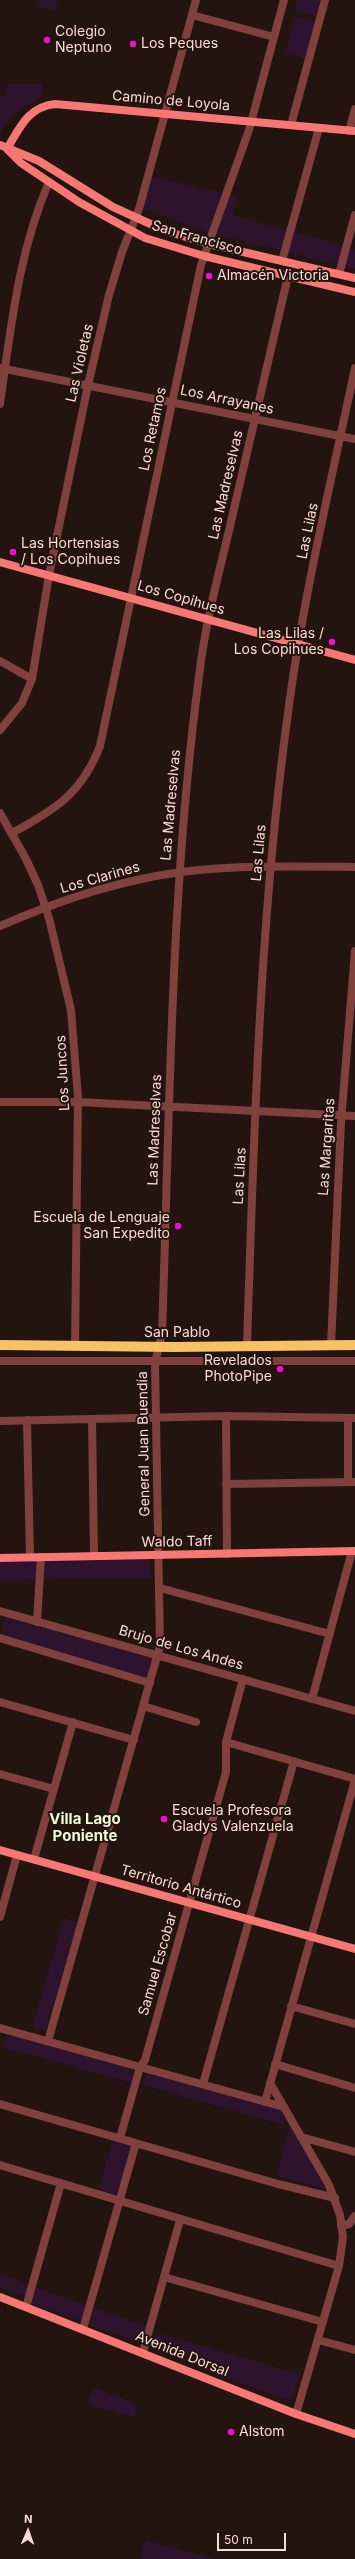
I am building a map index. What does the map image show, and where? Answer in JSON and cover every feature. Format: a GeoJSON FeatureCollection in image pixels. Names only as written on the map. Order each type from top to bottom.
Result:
{"type":"FeatureCollection","features":[{"type":"Feature","properties":{"kind":"main road","name":"San Pablo"},"geometry":{"type":"LineString","coordinates":[[0,1345],[158,1347],[355,1345]]}},
{"type":"Feature","properties":{"kind":"street","name":"Las Violetas"},"geometry":{"type":"LineString","coordinates":[[0,730],[22,703],[32,679],[49,575],[88,384],[110,289],[129,231],[136,218],[196,0]]}},
{"type":"Feature","properties":{"kind":"street","name":"Los Retamos"},"geometry":{"type":"LineString","coordinates":[[12,833],[66,799],[79,786],[90,768],[104,732],[172,401],[204,256],[251,122],[284,0]]}},
{"type":"Feature","properties":{"kind":"street"},"geometry":{"type":"LineString","coordinates":[[291,125],[325,0]]}},
{"type":"Feature","properties":{"kind":"street"},"geometry":{"type":"LineString","coordinates":[[192,15],[274,37]]}},
{"type":"Feature","properties":{"kind":"street","name":"Camino de Loyola"},"geometry":{"type":"LineString","coordinates":[[3,147],[27,115],[36,109],[48,105],[352,131]]}},
{"type":"Feature","properties":{"kind":"street"},"geometry":{"type":"LineString","coordinates":[[352,131],[355,109]]}},
{"type":"Feature","properties":{"kind":"street"},"geometry":{"type":"LineString","coordinates":[[282,261],[320,128]]}},
{"type":"Feature","properties":{"kind":"street","name":"San Francisco"},"geometry":{"type":"LineString","coordinates":[[3,147],[17,160],[49,182],[93,211],[129,231],[161,244],[204,256],[355,292]]}},
{"type":"Feature","properties":{"kind":"street","name":"San Francisco"},"geometry":{"type":"LineString","coordinates":[[3,147],[38,160],[100,200],[166,231],[209,244],[355,278]]}},
{"type":"Feature","properties":{"kind":"street"},"geometry":{"type":"LineString","coordinates":[[0,404],[3,369],[22,262],[35,217],[49,182]]}},
{"type":"Feature","properties":{"kind":"street"},"geometry":{"type":"LineString","coordinates":[[339,274],[355,215]]}},
{"type":"Feature","properties":{"kind":"street","name":"Las Madreselvas"},"geometry":{"type":"LineString","coordinates":[[158,1347],[162,1329],[168,1106],[178,874],[192,727],[208,620],[288,276]]}},
{"type":"Feature","properties":{"kind":"street","name":"Las Lilas"},"geometry":{"type":"LineString","coordinates":[[247,1346],[256,1109],[270,867],[284,741],[298,644],[355,368]]}},
{"type":"Feature","properties":{"kind":"street","name":"Los Arrayanes"},"geometry":{"type":"LineString","coordinates":[[3,369],[88,384],[355,439]]}},
{"type":"Feature","properties":{"kind":"street","name":"Los Copihues"},"geometry":{"type":"LineString","coordinates":[[0,562],[355,660]]}},
{"type":"Feature","properties":{"kind":"street"},"geometry":{"type":"LineString","coordinates":[[0,661],[32,679]]}},
{"type":"Feature","properties":{"kind":"street","name":"Los Juncos"},"geometry":{"type":"LineString","coordinates":[[0,813],[33,872],[46,908],[71,1010],[77,1061],[78,1102],[75,1346]]}},
{"type":"Feature","properties":{"kind":"street","name":"Los Clarines"},"geometry":{"type":"LineString","coordinates":[[0,926],[46,908],[120,884],[178,874],[270,867],[355,867]]}},
{"type":"Feature","properties":{"kind":"street","name":"Las Margaritas"},"geometry":{"type":"LineString","coordinates":[[331,1346],[342,1115],[355,951]]}},
{"type":"Feature","properties":{"kind":"street"},"geometry":{"type":"LineString","coordinates":[[0,1102],[78,1102],[256,1109],[355,1116]]}},
{"type":"Feature","properties":{"kind":"street","name":"General Juan Buendía"},"geometry":{"type":"LineString","coordinates":[[48,2041],[144,1706],[161,1639],[155,1362],[158,1347]]}},
{"type":"Feature","properties":{"kind":"street"},"geometry":{"type":"LineString","coordinates":[[0,1361],[355,1361]]}},
{"type":"Feature","properties":{"kind":"street"},"geometry":{"type":"LineString","coordinates":[[226,1416],[227,1554]]}},
{"type":"Feature","properties":{"kind":"street"},"geometry":{"type":"LineString","coordinates":[[0,1420],[226,1416],[351,1418],[351,1482],[226,1484]]}},
{"type":"Feature","properties":{"kind":"street"},"geometry":{"type":"LineString","coordinates":[[92,1419],[94,1556]]}},
{"type":"Feature","properties":{"kind":"street"},"geometry":{"type":"LineString","coordinates":[[26,1420],[30,1558]]}},
{"type":"Feature","properties":{"kind":"street"},"geometry":{"type":"LineString","coordinates":[[312,1699],[354,1551]]}},
{"type":"Feature","properties":{"kind":"street","name":"Waldo Taff"},"geometry":{"type":"LineString","coordinates":[[0,1558],[354,1551]]}},
{"type":"Feature","properties":{"kind":"street"},"geometry":{"type":"LineString","coordinates":[[37,1622],[41,1557]]}},
{"type":"Feature","properties":{"kind":"street"},"geometry":{"type":"LineString","coordinates":[[160,1588],[330,1634]]}},
{"type":"Feature","properties":{"kind":"street"},"geometry":{"type":"LineString","coordinates":[[0,1621],[1,1612]]}},
{"type":"Feature","properties":{"kind":"street","name":"Brujo de Los Andes"},"geometry":{"type":"LineString","coordinates":[[1,1612],[355,1711]]}},
{"type":"Feature","properties":{"kind":"street"},"geometry":{"type":"LineString","coordinates":[[0,1638],[150,1683]]}},
{"type":"Feature","properties":{"kind":"street","name":"Samuel Escobar"},"geometry":{"type":"LineString","coordinates":[[120,2138],[140,2067],[145,2060],[226,1772],[226,1742],[243,1680]]}},
{"type":"Feature","properties":{"kind":"street"},"geometry":{"type":"LineString","coordinates":[[0,1702],[134,1740]]}},
{"type":"Feature","properties":{"kind":"street"},"geometry":{"type":"LineString","coordinates":[[144,1706],[196,1722]]}},
{"type":"Feature","properties":{"kind":"street"},"geometry":{"type":"LineString","coordinates":[[34,1859],[73,1722]]}},
{"type":"Feature","properties":{"kind":"street"},"geometry":{"type":"LineString","coordinates":[[226,1742],[355,1779],[265,2102]]}},
{"type":"Feature","properties":{"kind":"street"},"geometry":{"type":"LineString","coordinates":[[203,2084],[294,1761]]}},
{"type":"Feature","properties":{"kind":"street"},"geometry":{"type":"LineString","coordinates":[[0,1774],[54,1789]]}},
{"type":"Feature","properties":{"kind":"street","name":"Territorio Antártico"},"geometry":{"type":"LineString","coordinates":[[0,1850],[355,1950]]}},
{"type":"Feature","properties":{"kind":"street"},"geometry":{"type":"LineString","coordinates":[[0,1917],[18,1855]]}},
{"type":"Feature","properties":{"kind":"street"},"geometry":{"type":"LineString","coordinates":[[291,2006],[355,2024]]}},
{"type":"Feature","properties":{"kind":"street"},"geometry":{"type":"LineString","coordinates":[[0,2028],[284,2107]]}},
{"type":"Feature","properties":{"kind":"street"},"geometry":{"type":"LineString","coordinates":[[275,2064],[355,2088]]}},
{"type":"Feature","properties":{"kind":"street"},"geometry":{"type":"LineString","coordinates":[[270,2083],[324,2174],[335,2198],[342,2226],[342,2248],[339,2266],[296,2414]]}},
{"type":"Feature","properties":{"kind":"street"},"geometry":{"type":"LineString","coordinates":[[0,2104],[335,2198]]}},
{"type":"Feature","properties":{"kind":"street"},"geometry":{"type":"LineString","coordinates":[[301,2137],[355,2152]]}},
{"type":"Feature","properties":{"kind":"street"},"geometry":{"type":"LineString","coordinates":[[83,2329],[136,2143]]}},
{"type":"Feature","properties":{"kind":"street"},"geometry":{"type":"LineString","coordinates":[[0,2165],[119,2202],[339,2266]]}},
{"type":"Feature","properties":{"kind":"street"},"geometry":{"type":"LineString","coordinates":[[26,2307],[61,2183]]}},
{"type":"Feature","properties":{"kind":"street"},"geometry":{"type":"LineString","coordinates":[[342,2226],[349,2224],[355,2216]]}},
{"type":"Feature","properties":{"kind":"street"},"geometry":{"type":"LineString","coordinates":[[144,2352],[180,2220]]}},
{"type":"Feature","properties":{"kind":"street"},"geometry":{"type":"LineString","coordinates":[[164,2277],[323,2322]]}},
{"type":"Feature","properties":{"kind":"street","name":"Avenida Dorsal"},"geometry":{"type":"LineString","coordinates":[[0,2297],[144,2352],[296,2414],[355,2434]]}},
{"type":"Feature","properties":{"kind":"street"},"geometry":{"type":"LineString","coordinates":[[318,2340],[355,2350]]}},
{"type":"Feature","properties":{"kind":"shaded area"},"geometry":{"type":"Polygon","coordinates":[[[37,0],[58,0],[55,11],[36,6],[37,0]]]}},
{"type":"Feature","properties":{"kind":"shaded area"},"geometry":{"type":"Polygon","coordinates":[[[297,0],[320,0],[316,17],[294,11],[297,0]]]}},
{"type":"Feature","properties":{"kind":"shaded area"},"geometry":{"type":"Polygon","coordinates":[[[295,16],[316,22],[306,59],[285,53],[295,16]]]}},
{"type":"Feature","properties":{"kind":"shaded area"},"geometry":{"type":"Polygon","coordinates":[[[7,84],[42,84],[43,96],[13,114],[0,133],[0,97],[5,96],[7,84]]]}},
{"type":"Feature","properties":{"kind":"shaded area"},"geometry":{"type":"Polygon","coordinates":[[[151,176],[239,197],[232,215],[355,249],[355,269],[202,231],[143,208],[151,176]]]}},
{"type":"Feature","properties":{"kind":"shaded area"},"geometry":{"type":"Polygon","coordinates":[[[148,1559],[152,1578],[0,1580],[0,1562],[148,1559]]]}},
{"type":"Feature","properties":{"kind":"shaded area"},"geometry":{"type":"Polygon","coordinates":[[[4,1617],[153,1658],[147,1678],[0,1636],[4,1617]]]}},
{"type":"Feature","properties":{"kind":"shaded area"},"geometry":{"type":"Polygon","coordinates":[[[64,1918],[78,1922],[45,2031],[32,2027],[64,1918]]]}},
{"type":"Feature","properties":{"kind":"shaded area"},"geometry":{"type":"Polygon","coordinates":[[[11,2034],[127,2066],[134,2077],[132,2083],[3,2047],[6,2036],[11,2034]]]}},
{"type":"Feature","properties":{"kind":"shaded area"},"geometry":{"type":"Polygon","coordinates":[[[148,2071],[279,2109],[285,2119],[284,2125],[143,2085],[148,2071]]]}},
{"type":"Feature","properties":{"kind":"shaded area"},"geometry":{"type":"Polygon","coordinates":[[[290,2125],[326,2189],[276,2176],[290,2125]]]}},
{"type":"Feature","properties":{"kind":"shaded area"},"geometry":{"type":"Polygon","coordinates":[[[113,2141],[132,2146],[117,2195],[98,2189],[113,2141]]]}},
{"type":"Feature","properties":{"kind":"shaded area"},"geometry":{"type":"Polygon","coordinates":[[[0,2274],[29,2284],[24,2296],[0,2288],[0,2274]]]}},
{"type":"Feature","properties":{"kind":"shaded area"},"geometry":{"type":"Polygon","coordinates":[[[34,2287],[86,2305],[81,2321],[29,2303],[34,2287]]]}},
{"type":"Feature","properties":{"kind":"shaded area"},"geometry":{"type":"Polygon","coordinates":[[[94,2308],[146,2326],[141,2342],[88,2325],[94,2308]]]}},
{"type":"Feature","properties":{"kind":"shaded area"},"geometry":{"type":"Polygon","coordinates":[[[158,2333],[300,2374],[293,2397],[284,2399],[153,2349],[158,2333]]]}},
{"type":"Feature","properties":{"kind":"shaded area"},"geometry":{"type":"Polygon","coordinates":[[[97,2388],[134,2403],[138,2407],[136,2414],[131,2417],[91,2405],[88,2400],[92,2391],[97,2388]]]}},
{"type":"Feature","properties":{"kind":"shaded area"},"geometry":{"type":"Polygon","coordinates":[[[145,2540],[215,2559],[140,2559],[145,2540]]]}},
{"type":"Feature","properties":{"kind":"place","name":"Colegio Neptuno"},"geometry":{"type":"Point","coordinates":[47,40]}},
{"type":"Feature","properties":{"kind":"place","name":"Los Peques"},"geometry":{"type":"Point","coordinates":[133,44]}},
{"type":"Feature","properties":{"kind":"place","name":"Almacén Victoria"},"geometry":{"type":"Point","coordinates":[209,276]}},
{"type":"Feature","properties":{"kind":"place","name":"Las Hortensias / Los Copihues"},"geometry":{"type":"Point","coordinates":[13,552]}},
{"type":"Feature","properties":{"kind":"place","name":"Las Lilas / Los Copihues"},"geometry":{"type":"Point","coordinates":[332,642]}},
{"type":"Feature","properties":{"kind":"place","name":"Escuela de Lenguaje San Expedito"},"geometry":{"type":"Point","coordinates":[178,1226]}},
{"type":"Feature","properties":{"kind":"place","name":"Revelados PhotoPipe"},"geometry":{"type":"Point","coordinates":[280,1369]}},
{"type":"Feature","properties":{"kind":"place","name":"Escuela Profesora Gladys Valenzuela"},"geometry":{"type":"Point","coordinates":[164,1819]}},
{"type":"Feature","properties":{"kind":"place","name":"Alstom"},"geometry":{"type":"Point","coordinates":[231,2432]}},
{"type":"Feature","properties":{"kind":"district","name":"Villa Lago Poniente"},"geometry":{"type":"Point","coordinates":[85,1828]}}]}
